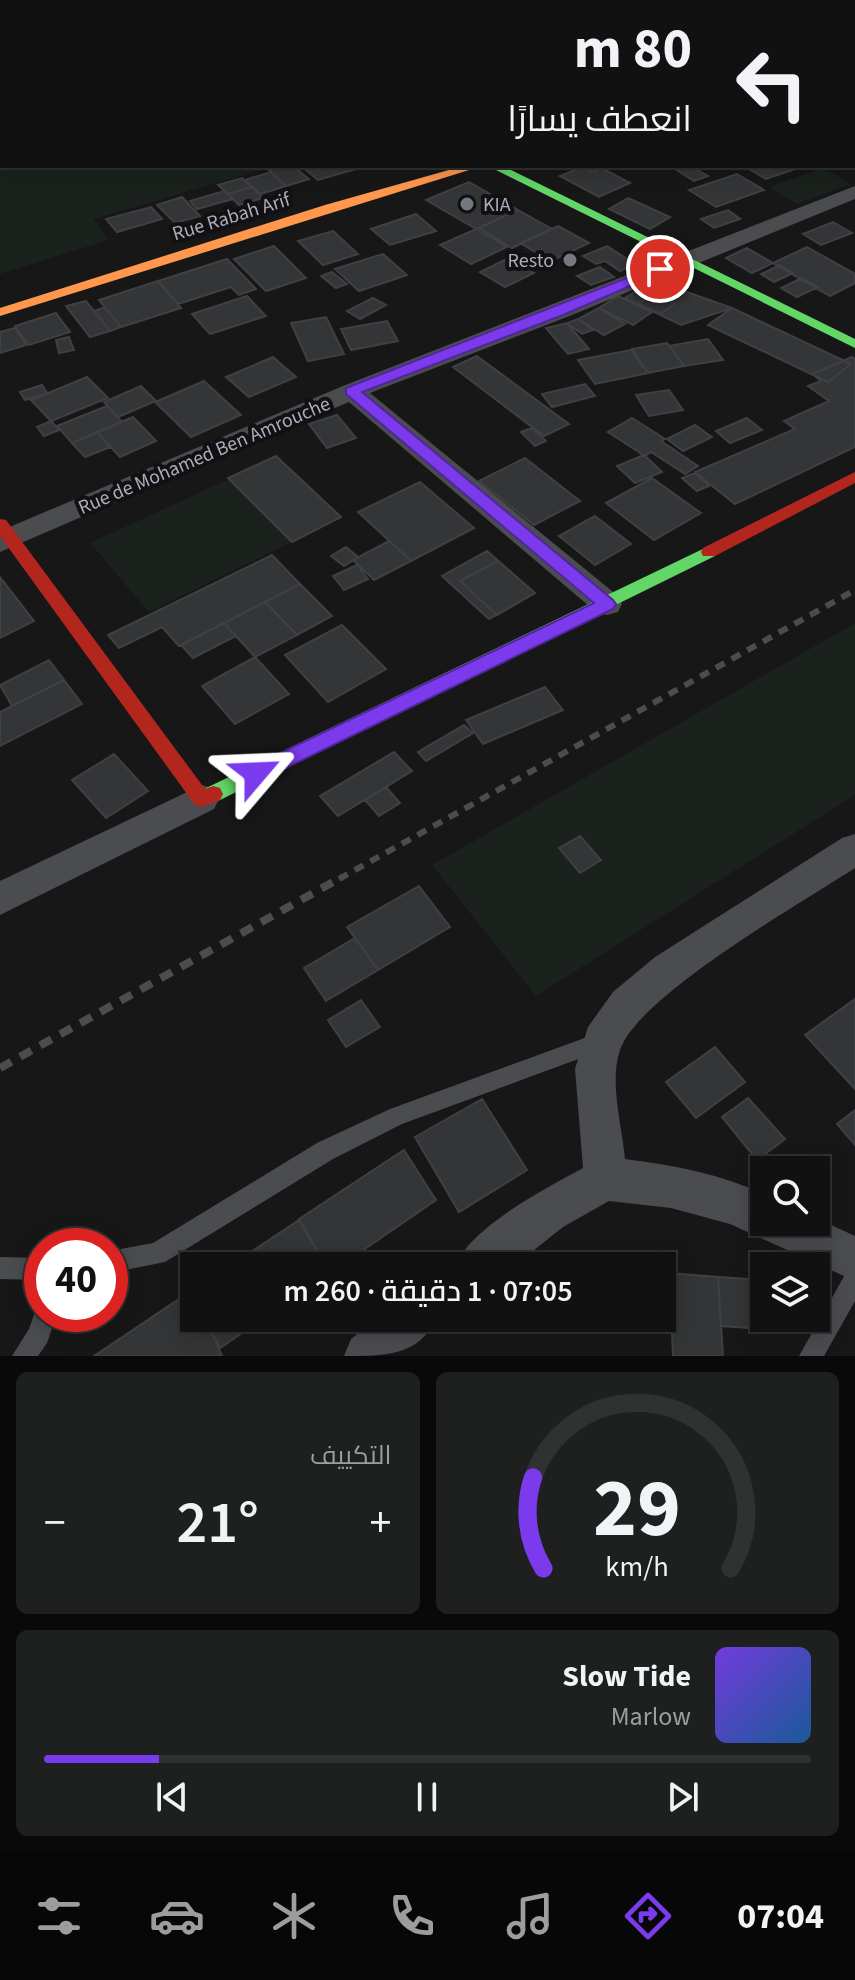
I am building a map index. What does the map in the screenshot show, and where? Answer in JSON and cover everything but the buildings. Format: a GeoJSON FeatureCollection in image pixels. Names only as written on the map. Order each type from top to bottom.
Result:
{"type":"FeatureCollection","features":[{"type":"Feature","properties":{"kind":"main road","name":"Rue Rabah Arif"},"geometry":{"type":"LineString","coordinates":[[0,312],[329,208],[469,168]]}},
{"type":"Feature","properties":{"kind":"main road"},"geometry":{"type":"LineString","coordinates":[[498,168],[855,344]]}},
{"type":"Feature","properties":{"kind":"main road"},"geometry":{"type":"LineString","coordinates":[[3,535],[202,799],[607,604],[855,477]]}},
{"type":"Feature","properties":{"kind":"street","name":"Rue de Mohamed Ben Amrouche"},"geometry":{"type":"LineString","coordinates":[[3,535],[352,391],[559,312],[855,192]]}},
{"type":"Feature","properties":{"kind":"street"},"geometry":{"type":"LineString","coordinates":[[352,391],[607,604]]}},
{"type":"Feature","properties":{"kind":"street"},"geometry":{"type":"LineString","coordinates":[[0,899],[202,799]]}},
{"type":"Feature","properties":{"kind":"street"},"geometry":{"type":"LineString","coordinates":[[606,1179],[595,1069],[602,1040],[627,1005],[669,969],[855,849]]}},
{"type":"Feature","properties":{"kind":"street"},"geometry":{"type":"LineString","coordinates":[[496,1252],[547,1211],[606,1179],[671,1186],[750,1210]]}},
{"type":"Feature","properties":{"kind":"street"},"geometry":{"type":"LineString","coordinates":[[806,1236],[855,1259]]}},
{"type":"Feature","properties":{"kind":"street"},"geometry":{"type":"LineString","coordinates":[[368,1356],[397,1332]]}},
{"type":"Feature","properties":{"kind":"lane"},"geometry":{"type":"LineString","coordinates":[[128,1259],[157,1254],[325,1151],[397,1116],[602,1040]]}},
{"type":"Feature","properties":{"kind":"lane"},"geometry":{"type":"LineString","coordinates":[[0,1268],[24,1269]]}},
{"type":"Feature","properties":{"kind":"lane"},"geometry":{"type":"LineString","coordinates":[[811,1356],[855,1279]]}},
{"type":"Feature","properties":{"kind":"lane"},"geometry":{"type":"LineString","coordinates":[[24,1356],[40,1332]]}},
{"type":"Feature","properties":{"kind":"shaded area"},"geometry":{"type":"Polygon","coordinates":[[[0,168],[268,168],[94,219],[108,240],[0,274],[0,168]]]}},
{"type":"Feature","properties":{"kind":"shaded area"},"geometry":{"type":"Polygon","coordinates":[[[824,168],[851,184],[797,204],[769,187],[824,168]]]}},
{"type":"Feature","properties":{"kind":"shaded area"},"geometry":{"type":"Polygon","coordinates":[[[229,479],[292,542],[149,612],[90,543],[229,479]]]}},
{"type":"Feature","properties":{"kind":"shaded area"},"geometry":{"type":"Polygon","coordinates":[[[855,623],[855,795],[536,996],[432,865],[855,623]]]}},
{"type":"Feature","properties":{"kind":"railway"},"geometry":{"type":"LineString","coordinates":[[339,879],[855,590]]}},
{"type":"Feature","properties":{"kind":"railway"},"geometry":{"type":"LineString","coordinates":[[0,1068],[342,877]]}},
{"type":"Feature","properties":{"kind":"traffic: fast"},"geometry":{"type":"LineString","coordinates":[[498,168],[855,344]]}},
{"type":"Feature","properties":{"kind":"traffic: fast"},"geometry":{"type":"LineString","coordinates":[[213,794],[709,552]]}},
{"type":"Feature","properties":{"kind":"traffic: slow"},"geometry":{"type":"LineString","coordinates":[[0,312],[329,208],[469,168]]}},
{"type":"Feature","properties":{"kind":"traffic: jam"},"geometry":{"type":"LineString","coordinates":[[709,552],[855,477]]}},
{"type":"Feature","properties":{"kind":"traffic: jam"},"geometry":{"type":"LineString","coordinates":[[0,524],[202,799],[213,794]]}},
{"type":"Feature","properties":{"kind":"place","name":"KIA"},"geometry":{"type":"Point","coordinates":[467,204]}},
{"type":"Feature","properties":{"kind":"place","name":"Resto"},"geometry":{"type":"Point","coordinates":[570,260]}},
{"type":"Feature","properties":{"kind":"route"},"geometry":{"type":"LineString","coordinates":[[256,773],[607,604],[352,391],[559,312],[660,269]]}}]}
